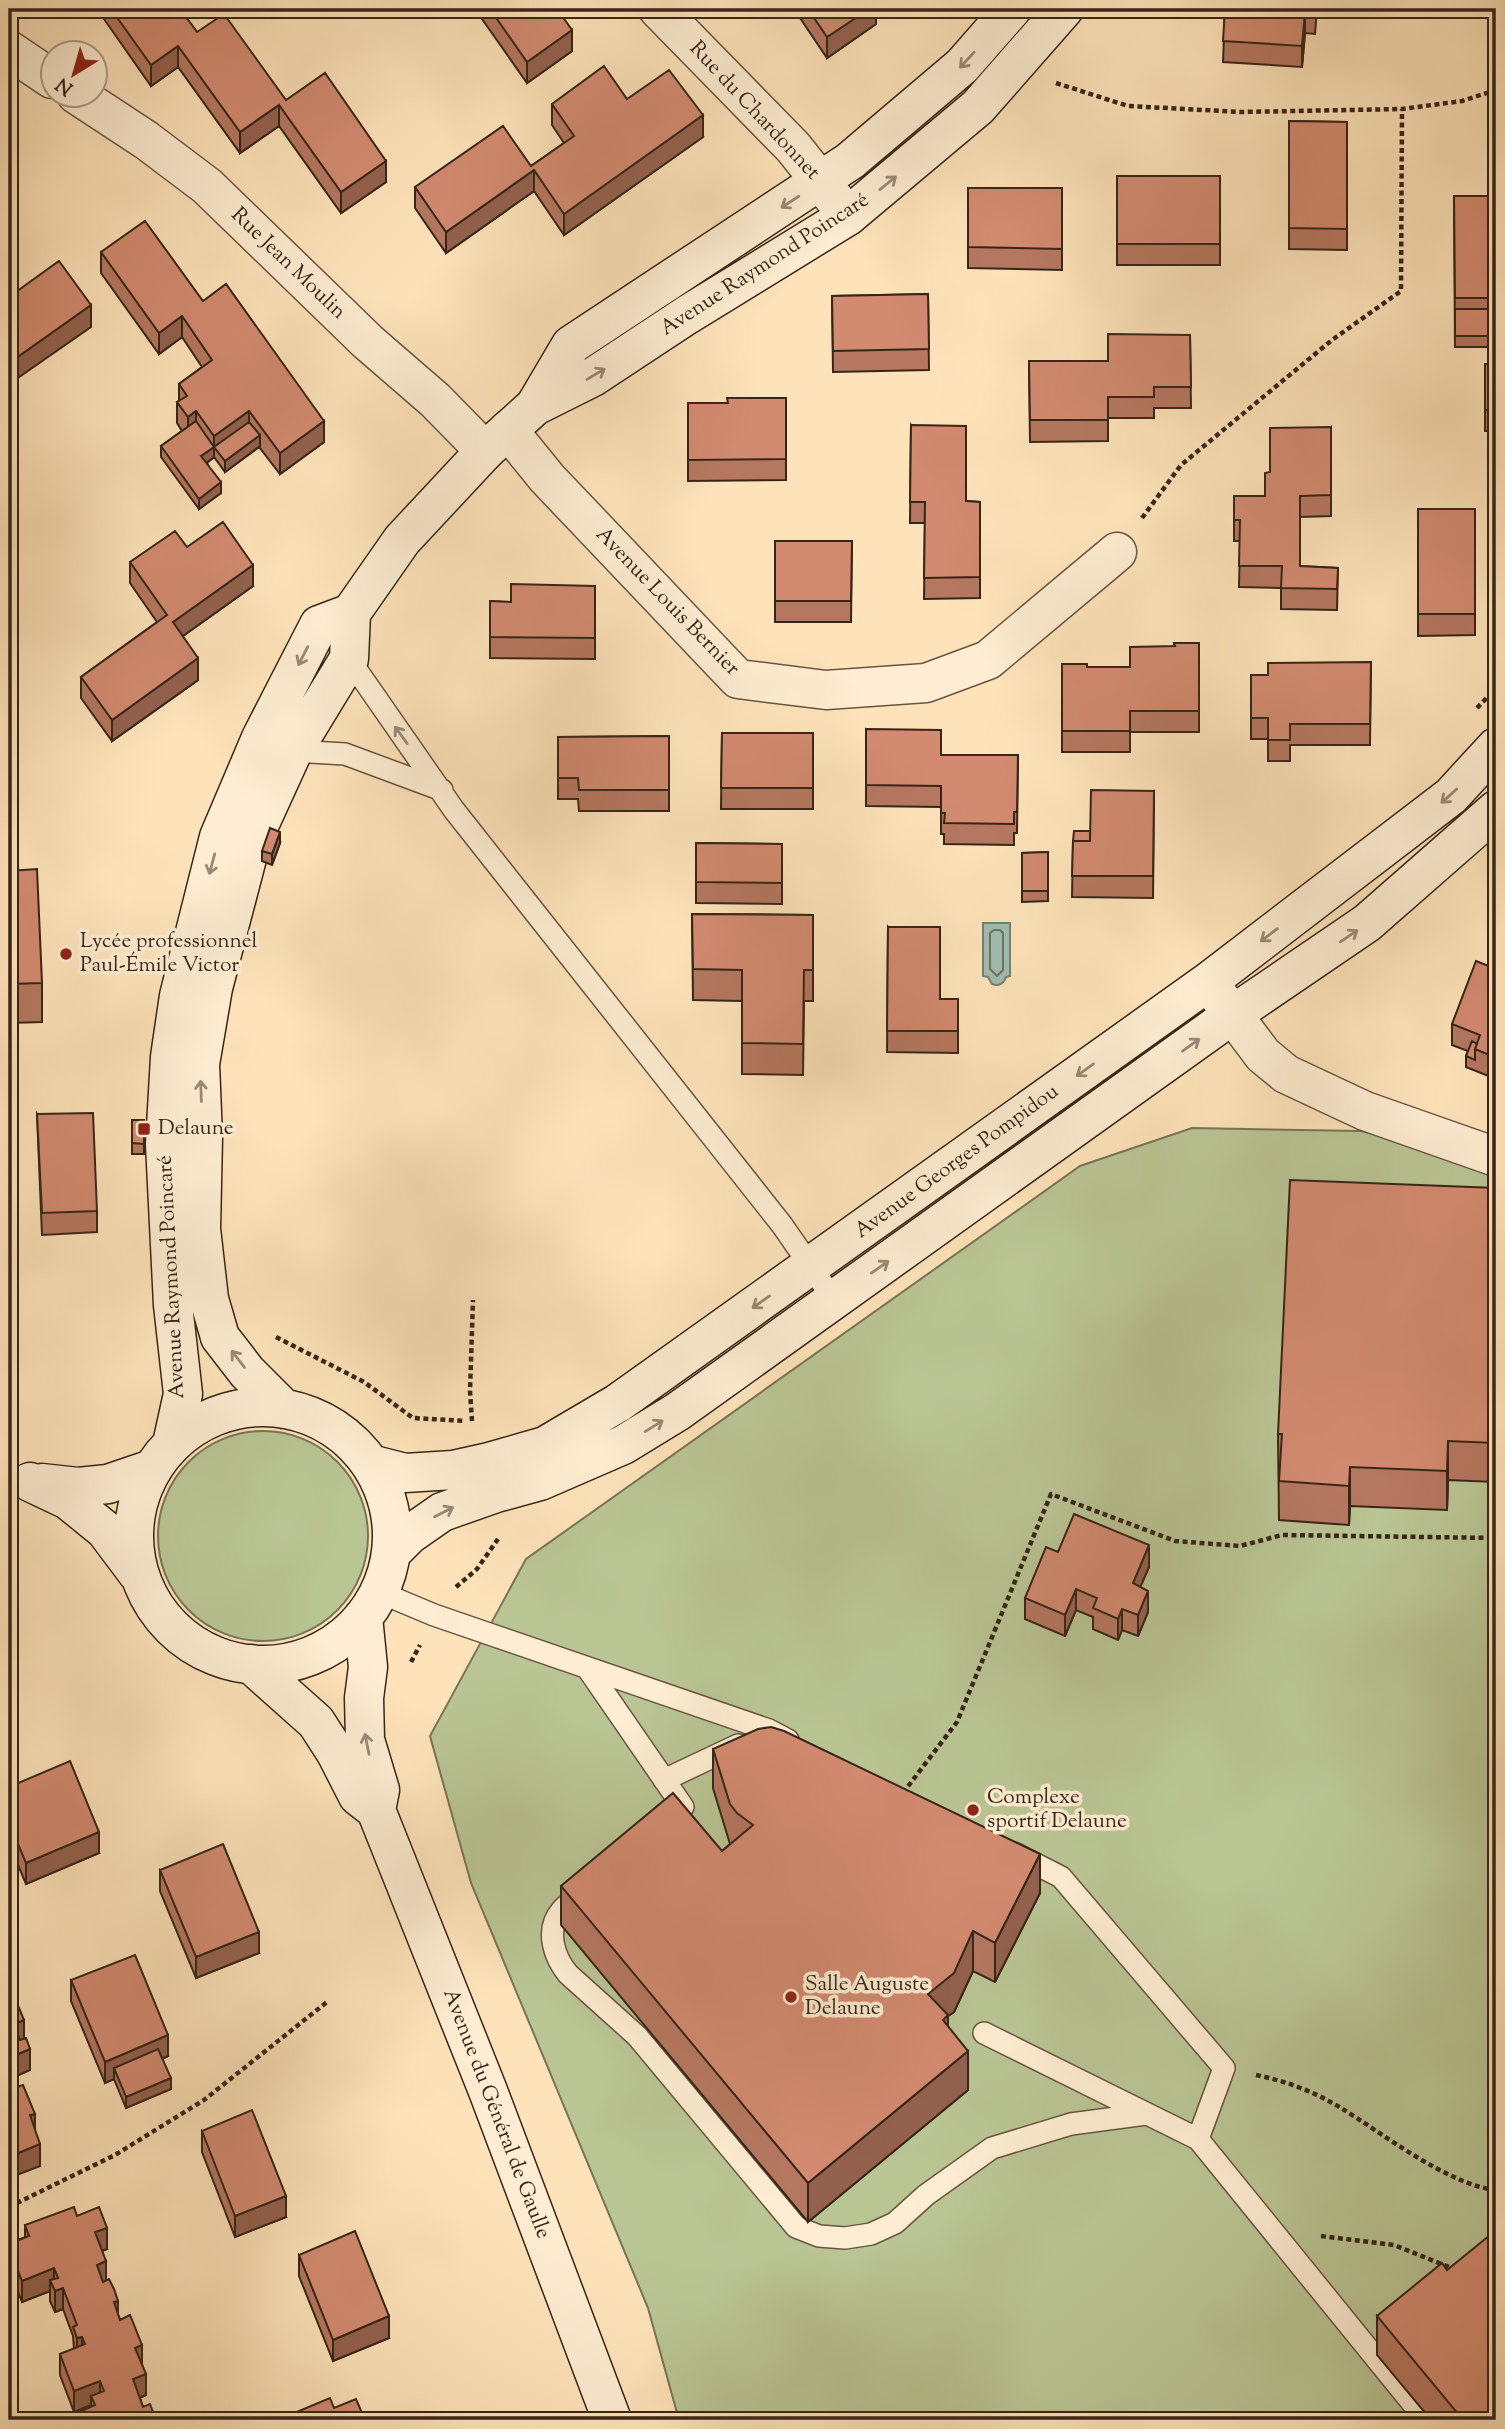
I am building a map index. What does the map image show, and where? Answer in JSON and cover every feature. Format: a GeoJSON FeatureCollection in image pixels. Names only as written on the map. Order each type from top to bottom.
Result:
{"type":"FeatureCollection","features":[{"type":"Feature","properties":{"kind":"street","name":"Rue du Chardonnet"},"geometry":{"type":"LineString","coordinates":[[658,9],[793,147],[848,216]]}},
{"type":"Feature","properties":{"kind":"street","name":"Avenue Raymond Poincaré"},"geometry":{"type":"LineString","coordinates":[[284,1409],[247,1372],[220,1337],[209,1299],[201,1228],[203,1137],[200,1064],[213,988],[251,843],[293,751],[349,659],[351,613],[402,540],[510,429],[571,345],[850,161],[962,66],[1012,9]]}},
{"type":"Feature","properties":{"kind":"street","name":"Avenue Raymond Poincaré"},"geometry":{"type":"LineString","coordinates":[[510,429],[848,216],[978,107],[1064,9]]}},
{"type":"Feature","properties":{"kind":"street"},"geometry":{"type":"LineString","coordinates":[[9,50],[38,70]]}},
{"type":"Feature","properties":{"kind":"street","name":"Rue Jean Moulin"},"geometry":{"type":"LineString","coordinates":[[97,108],[146,140],[207,186],[368,342],[435,400],[510,429]]}},
{"type":"Feature","properties":{"kind":"street","name":"Avenue Louis Bernier"},"geometry":{"type":"LineString","coordinates":[[510,429],[547,478],[738,679],[826,690],[926,683],[988,660],[1117,552]]}},
{"type":"Feature","properties":{"kind":"street","name":"Avenue Raymond Poincaré"},"geometry":{"type":"LineString","coordinates":[[141,1579],[134,1551],[134,1522],[141,1494],[162,1456],[183,1394],[173,1305],[165,1144],[170,1057],[179,996],[219,837],[261,738],[319,625],[351,613]]}},
{"type":"Feature","properties":{"kind":"street","name":"Avenue Georges Pompidou"},"geometry":{"type":"LineString","coordinates":[[370,1464],[405,1473],[453,1470],[545,1446],[618,1403],[1208,982],[1451,796],[1496,747]]}},
{"type":"Feature","properties":{"kind":"street","name":"Avenue Georges Pompidou"},"geometry":{"type":"LineString","coordinates":[[391,1553],[409,1535],[442,1512],[541,1480],[624,1446],[677,1412],[1232,1015],[1367,923],[1496,810]]}},
{"type":"Feature","properties":{"kind":"street"},"geometry":{"type":"LineString","coordinates":[[1208,982],[1263,1055],[1286,1074],[1365,1111],[1496,1157]]}},
{"type":"Feature","properties":{"kind":"street"},"geometry":{"type":"LineString","coordinates":[[258,1407],[284,1409],[326,1424],[350,1441],[370,1464],[388,1506],[391,1553],[371,1605],[340,1639],[313,1654],[282,1664],[251,1664],[216,1656],[184,1637],[158,1611],[141,1579],[106,1530],[68,1500],[19,1480],[78,1487],[108,1484],[162,1456],[194,1427],[218,1415],[258,1407]]}},
{"type":"Feature","properties":{"kind":"street","name":"Avenue du Général de Gaulle"},"geometry":{"type":"LineString","coordinates":[[371,1605],[364,1698],[365,1741],[380,1790],[376,1810]]}},
{"type":"Feature","properties":{"kind":"street","name":"Avenue du Général de Gaulle"},"geometry":{"type":"LineString","coordinates":[[251,1664],[316,1722],[358,1796],[376,1810],[493,2104],[611,2420]]}},
{"type":"Feature","properties":{"kind":"lane"},"geometry":{"type":"LineString","coordinates":[[349,659],[463,821],[782,1225],[834,1300]]}},
{"type":"Feature","properties":{"kind":"lane"},"geometry":{"type":"LineString","coordinates":[[293,751],[345,754],[442,790]]}},
{"type":"Feature","properties":{"kind":"lane"},"geometry":{"type":"LineString","coordinates":[[371,1605],[434,1615],[769,1730],[805,1748]]}},
{"type":"Feature","properties":{"kind":"lane"},"geometry":{"type":"LineString","coordinates":[[588,1669],[683,1807],[662,1824]]}},
{"type":"Feature","properties":{"kind":"lane"},"geometry":{"type":"LineString","coordinates":[[664,1780],[769,1730]]}},
{"type":"Feature","properties":{"kind":"lane"},"geometry":{"type":"LineString","coordinates":[[999,1846],[1061,1877],[1224,2068],[1199,2140]]}},
{"type":"Feature","properties":{"kind":"lane"},"geometry":{"type":"LineString","coordinates":[[601,1877],[560,1912],[552,1935],[559,1963],[637,2036],[796,2227],[819,2236],[845,2238],[871,2234],[895,2223],[926,2195],[992,2148],[1071,2124],[1146,2114]]}},
{"type":"Feature","properties":{"kind":"lane"},"geometry":{"type":"LineString","coordinates":[[984,2033],[1199,2140],[1426,2420]]}},
{"type":"Feature","properties":{"kind":"path"},"geometry":{"type":"LineString","coordinates":[[1053,82],[1128,106],[1241,112],[1402,109],[1462,101],[1496,90]]}},
{"type":"Feature","properties":{"kind":"path"},"geometry":{"type":"LineString","coordinates":[[1117,552],[1181,465],[1332,340],[1401,291],[1402,109]]}},
{"type":"Feature","properties":{"kind":"path"},"geometry":{"type":"LineString","coordinates":[[1495,905],[1496,888]]}},
{"type":"Feature","properties":{"kind":"path"},"geometry":{"type":"LineString","coordinates":[[472,1421],[470,1391],[473,1300]]}},
{"type":"Feature","properties":{"kind":"path"},"geometry":{"type":"LineString","coordinates":[[269,1333],[364,1382],[414,1418],[472,1421],[484,1418]]}},
{"type":"Feature","properties":{"kind":"path"},"geometry":{"type":"LineString","coordinates":[[901,1797],[957,1721],[1051,1494],[1175,1541],[1240,1546],[1282,1535],[1496,1538]]}},
{"type":"Feature","properties":{"kind":"path"},"geometry":{"type":"LineString","coordinates":[[407,1672],[434,1615],[453,1589],[477,1569],[505,1530]]}},
{"type":"Feature","properties":{"kind":"path"},"geometry":{"type":"LineString","coordinates":[[9,2207],[115,2155],[204,2100],[327,2001]]}},
{"type":"Feature","properties":{"kind":"path"},"geometry":{"type":"LineString","coordinates":[[1224,2068],[1284,2081],[1338,2106],[1420,2159],[1480,2188],[1496,2190]]}},
{"type":"Feature","properties":{"kind":"path"},"geometry":{"type":"LineString","coordinates":[[1271,2230],[1394,2245],[1461,2272]]}},
{"type":"Feature","properties":{"kind":"green space","name":"Complexe sportif Delaune"},"geometry":{"type":"Polygon","coordinates":[[[1192,1128],[1361,1131],[1496,1165],[1496,2420],[679,2420],[648,2308],[471,1883],[430,1736],[526,1559],[1080,1166],[1192,1128]]]}},
{"type":"Feature","properties":{"kind":"green space"},"geometry":{"type":"Polygon","coordinates":[[[263,1431],[303,1439],[337,1462],[360,1496],[368,1536],[360,1576],[337,1610],[303,1633],[263,1641],[223,1633],[189,1610],[166,1576],[158,1536],[166,1496],[189,1462],[223,1439],[263,1431]]]}},
{"type":"Feature","properties":{"kind":"water"},"geometry":{"type":"Polygon","coordinates":[[[983,923],[1010,923],[1010,976],[999,985],[992,984],[988,977],[983,976],[983,923]]]}},
{"type":"Feature","properties":{"kind":"building"},"geometry":{"type":"Polygon","coordinates":[[[111,9],[180,9],[197,32],[224,14],[286,100],[325,73],[386,161],[341,192],[279,105],[240,132],[178,46],[151,65],[111,9]]]}},
{"type":"Feature","properties":{"kind":"building"},"geometry":{"type":"Polygon","coordinates":[[[490,9],[557,9],[572,30],[527,62],[490,9]]]}},
{"type":"Feature","properties":{"kind":"building"},"geometry":{"type":"Polygon","coordinates":[[[808,9],[869,9],[827,37],[808,9]]]}},
{"type":"Feature","properties":{"kind":"building"},"geometry":{"type":"Polygon","coordinates":[[[1225,9],[1315,9],[1315,13],[1305,12],[1302,46],[1223,41],[1225,9]]]}},
{"type":"Feature","properties":{"kind":"building"},"geometry":{"type":"Polygon","coordinates":[[[604,66],[627,99],[669,70],[703,115],[564,214],[534,170],[446,232],[415,187],[503,126],[531,166],[574,136],[552,104],[604,66]]]}},
{"type":"Feature","properties":{"kind":"building"},"geometry":{"type":"Polygon","coordinates":[[[1289,121],[1347,122],[1347,229],[1289,228],[1289,121]]]}},
{"type":"Feature","properties":{"kind":"building"},"geometry":{"type":"Polygon","coordinates":[[[1117,176],[1220,176],[1220,244],[1117,244],[1117,176]]]}},
{"type":"Feature","properties":{"kind":"building"},"geometry":{"type":"Polygon","coordinates":[[[968,188],[1062,188],[1062,249],[968,247],[968,188]]]}},
{"type":"Feature","properties":{"kind":"building"},"geometry":{"type":"Polygon","coordinates":[[[1454,196],[1496,196],[1496,298],[1455,298],[1454,196]]]}},
{"type":"Feature","properties":{"kind":"building"},"geometry":{"type":"Polygon","coordinates":[[[145,221],[203,301],[226,284],[324,421],[280,453],[249,411],[214,436],[196,411],[188,417],[177,402],[187,396],[179,384],[212,360],[182,316],[159,333],[101,252],[145,221]]]}},
{"type":"Feature","properties":{"kind":"building"},"geometry":{"type":"Polygon","coordinates":[[[59,261],[91,305],[9,363],[9,297],[59,261]]]}},
{"type":"Feature","properties":{"kind":"building"},"geometry":{"type":"Polygon","coordinates":[[[928,294],[929,349],[833,351],[832,296],[928,294]]]}},
{"type":"Feature","properties":{"kind":"building"},"geometry":{"type":"Polygon","coordinates":[[[1455,309],[1496,309],[1496,336],[1455,336],[1455,309]]]}},
{"type":"Feature","properties":{"kind":"building"},"geometry":{"type":"Polygon","coordinates":[[[1108,334],[1190,335],[1191,387],[1154,387],[1154,397],[1108,397],[1108,420],[1030,420],[1029,361],[1108,361],[1108,334]]]}},
{"type":"Feature","properties":{"kind":"building"},"geometry":{"type":"Polygon","coordinates":[[[1485,364],[1496,364],[1496,410],[1485,410],[1485,364]]]}},
{"type":"Feature","properties":{"kind":"building"},"geometry":{"type":"Polygon","coordinates":[[[727,398],[786,398],[786,459],[688,460],[688,403],[728,403],[727,398]]]}},
{"type":"Feature","properties":{"kind":"building"},"geometry":{"type":"Polygon","coordinates":[[[196,421],[214,447],[201,456],[221,482],[199,499],[161,446],[196,421]]]}},
{"type":"Feature","properties":{"kind":"building"},"geometry":{"type":"Polygon","coordinates":[[[249,422],[260,435],[225,461],[214,447],[249,422]]]}},
{"type":"Feature","properties":{"kind":"building"},"geometry":{"type":"Polygon","coordinates":[[[911,425],[966,426],[966,501],[980,502],[980,577],[924,578],[925,502],[910,502],[911,425]]]}},
{"type":"Feature","properties":{"kind":"building"},"geometry":{"type":"Polygon","coordinates":[[[1331,427],[1331,495],[1300,496],[1300,566],[1338,568],[1337,589],[1281,588],[1282,566],[1239,566],[1240,520],[1234,520],[1234,496],[1265,496],[1265,473],[1270,472],[1270,428],[1331,427]]]}},
{"type":"Feature","properties":{"kind":"building"},"geometry":{"type":"Polygon","coordinates":[[[1418,509],[1475,509],[1475,614],[1418,614],[1418,509]]]}},
{"type":"Feature","properties":{"kind":"building"},"geometry":{"type":"Polygon","coordinates":[[[223,522],[253,565],[173,622],[198,658],[112,720],[81,677],[167,615],[130,562],[175,531],[187,547],[223,522]]]}},
{"type":"Feature","properties":{"kind":"building"},"geometry":{"type":"Polygon","coordinates":[[[775,541],[852,541],[851,601],[775,601],[775,541]]]}},
{"type":"Feature","properties":{"kind":"building"},"geometry":{"type":"Polygon","coordinates":[[[511,584],[595,586],[595,638],[490,637],[490,601],[511,602],[511,584]]]}},
{"type":"Feature","properties":{"kind":"building"},"geometry":{"type":"Polygon","coordinates":[[[1174,643],[1199,643],[1199,711],[1130,711],[1130,731],[1062,731],[1062,664],[1130,667],[1130,647],[1175,646],[1174,643]]]}},
{"type":"Feature","properties":{"kind":"building"},"geometry":{"type":"Polygon","coordinates":[[[1371,662],[1370,724],[1290,724],[1290,740],[1268,740],[1268,718],[1251,718],[1251,675],[1268,675],[1268,663],[1371,662]]]}},
{"type":"Feature","properties":{"kind":"building"},"geometry":{"type":"Polygon","coordinates":[[[866,729],[941,730],[941,755],[1018,755],[1017,812],[1014,812],[1014,824],[944,823],[945,813],[941,813],[941,786],[866,785],[866,729]]]}},
{"type":"Feature","properties":{"kind":"building"},"geometry":{"type":"Polygon","coordinates":[[[722,733],[813,733],[813,788],[721,788],[722,733]]]}},
{"type":"Feature","properties":{"kind":"building"},"geometry":{"type":"Polygon","coordinates":[[[669,736],[669,790],[579,790],[578,778],[558,778],[558,737],[669,736]]]}},
{"type":"Feature","properties":{"kind":"building"},"geometry":{"type":"Polygon","coordinates":[[[1091,790],[1154,791],[1153,876],[1072,876],[1073,841],[1090,841],[1091,790]]]}},
{"type":"Feature","properties":{"kind":"building"},"geometry":{"type":"Polygon","coordinates":[[[270,828],[280,832],[272,854],[262,851],[270,828]]]}},
{"type":"Feature","properties":{"kind":"building"},"geometry":{"type":"Polygon","coordinates":[[[1074,831],[1090,831],[1090,841],[1073,841],[1074,831]]]}},
{"type":"Feature","properties":{"kind":"building"},"geometry":{"type":"Polygon","coordinates":[[[696,843],[782,844],[782,883],[696,882],[696,843]]]}},
{"type":"Feature","properties":{"kind":"building"},"geometry":{"type":"Polygon","coordinates":[[[1048,852],[1048,891],[1022,891],[1022,853],[1048,852]]]}},
{"type":"Feature","properties":{"kind":"building"},"geometry":{"type":"Polygon","coordinates":[[[37,869],[42,983],[9,984],[9,871],[37,869]]]}},
{"type":"Feature","properties":{"kind":"building"},"geometry":{"type":"Polygon","coordinates":[[[692,914],[813,915],[813,970],[804,970],[803,1044],[742,1043],[742,970],[693,969],[692,914]]]}},
{"type":"Feature","properties":{"kind":"building"},"geometry":{"type":"Polygon","coordinates":[[[888,927],[940,927],[940,999],[958,999],[958,1031],[887,1031],[888,927]]]}},
{"type":"Feature","properties":{"kind":"building"},"geometry":{"type":"Polygon","coordinates":[[[1476,961],[1496,969],[1496,1058],[1475,1049],[1480,1035],[1452,1024],[1476,961]]]}},
{"type":"Feature","properties":{"kind":"building"},"geometry":{"type":"Polygon","coordinates":[[[1472,1041],[1477,1044],[1475,1060],[1466,1056],[1472,1041]]]}},
{"type":"Feature","properties":{"kind":"building"},"geometry":{"type":"Polygon","coordinates":[[[93,1113],[97,1211],[42,1213],[37,1114],[93,1113]]]}},
{"type":"Feature","properties":{"kind":"building"},"geometry":{"type":"Polygon","coordinates":[[[132,1120],[144,1120],[144,1144],[132,1143],[132,1120]]]}},
{"type":"Feature","properties":{"kind":"building"},"geometry":{"type":"Polygon","coordinates":[[[1290,1180],[1496,1188],[1496,1443],[1448,1441],[1447,1471],[1350,1467],[1349,1486],[1279,1481],[1282,1434],[1278,1434],[1290,1180]]]}},
{"type":"Feature","properties":{"kind":"building"},"geometry":{"type":"Polygon","coordinates":[[[1074,1514],[1149,1545],[1133,1583],[1148,1591],[1138,1615],[1122,1609],[1118,1619],[1093,1608],[1097,1598],[1076,1589],[1065,1615],[1025,1598],[1046,1547],[1058,1552],[1074,1514]]]}},
{"type":"Feature","properties":{"kind":"building","name":"Salle Auguste Delaune"},"geometry":{"type":"Polygon","coordinates":[[[771,1727],[1040,1854],[995,1943],[973,1931],[954,1973],[928,1994],[948,2015],[943,2020],[968,2051],[808,2183],[561,1886],[673,1793],[722,1851],[753,1825],[730,1804],[713,1749],[758,1729],[771,1727]]]}},
{"type":"Feature","properties":{"kind":"building"},"geometry":{"type":"Polygon","coordinates":[[[70,1761],[99,1832],[26,1863],[9,1823],[9,1787],[70,1761]]]}},
{"type":"Feature","properties":{"kind":"building"},"geometry":{"type":"Polygon","coordinates":[[[223,1844],[259,1932],[196,1957],[160,1870],[223,1844]]]}},
{"type":"Feature","properties":{"kind":"building"},"geometry":{"type":"Polygon","coordinates":[[[135,1955],[168,2035],[105,2062],[71,1980],[135,1955]]]}},
{"type":"Feature","properties":{"kind":"building"},"geometry":{"type":"Polygon","coordinates":[[[12,1991],[24,2020],[14,2024],[20,2040],[26,2038],[30,2049],[9,2058],[9,1993],[12,1991]]]}},
{"type":"Feature","properties":{"kind":"building"},"geometry":{"type":"Polygon","coordinates":[[[158,2049],[171,2078],[126,2097],[114,2068],[158,2049]]]}},
{"type":"Feature","properties":{"kind":"building"},"geometry":{"type":"Polygon","coordinates":[[[9,2076],[14,2088],[23,2085],[35,2114],[30,2115],[40,2144],[9,2157],[9,2076]]]}},
{"type":"Feature","properties":{"kind":"building"},"geometry":{"type":"Polygon","coordinates":[[[252,2110],[286,2196],[235,2216],[202,2131],[252,2110]]]}},
{"type":"Feature","properties":{"kind":"building"},"geometry":{"type":"Polygon","coordinates":[[[74,2207],[77,2216],[99,2207],[107,2228],[95,2232],[106,2261],[97,2265],[103,2282],[109,2279],[114,2289],[118,2301],[114,2302],[120,2320],[130,2315],[142,2345],[135,2348],[146,2374],[133,2379],[143,2407],[150,2404],[156,2420],[69,2420],[68,2417],[95,2405],[91,2396],[104,2391],[100,2381],[74,2391],[60,2354],[85,2344],[82,2337],[77,2338],[73,2327],[77,2325],[63,2288],[55,2291],[50,2280],[58,2278],[54,2268],[22,2281],[9,2244],[29,2236],[25,2225],[74,2207]]]}},
{"type":"Feature","properties":{"kind":"building"},"geometry":{"type":"Polygon","coordinates":[[[1496,2226],[1496,2420],[1463,2420],[1377,2316],[1442,2263],[1447,2270],[1495,2231],[1496,2226]]]}},
{"type":"Feature","properties":{"kind":"building"},"geometry":{"type":"Polygon","coordinates":[[[355,2231],[389,2316],[333,2340],[299,2255],[355,2231]]]}},
{"type":"Feature","properties":{"kind":"building"},"geometry":{"type":"Polygon","coordinates":[[[330,2398],[334,2408],[356,2399],[365,2420],[280,2420],[280,2419],[330,2398]]]}},
{"type":"Feature","properties":{"kind":"place","name":"Lycée professionnel Paul-Émile Victor"},"geometry":{"type":"Point","coordinates":[66,954]}},
{"type":"Feature","properties":{"kind":"place","name":"Delaune"},"geometry":{"type":"Point","coordinates":[144,1129]}},
{"type":"Feature","properties":{"kind":"place","name":"Complexe sportif Delaune"},"geometry":{"type":"Point","coordinates":[973,1810]}},
{"type":"Feature","properties":{"kind":"place","name":"Salle Auguste Delaune"},"geometry":{"type":"Point","coordinates":[791,1997]}}]}
